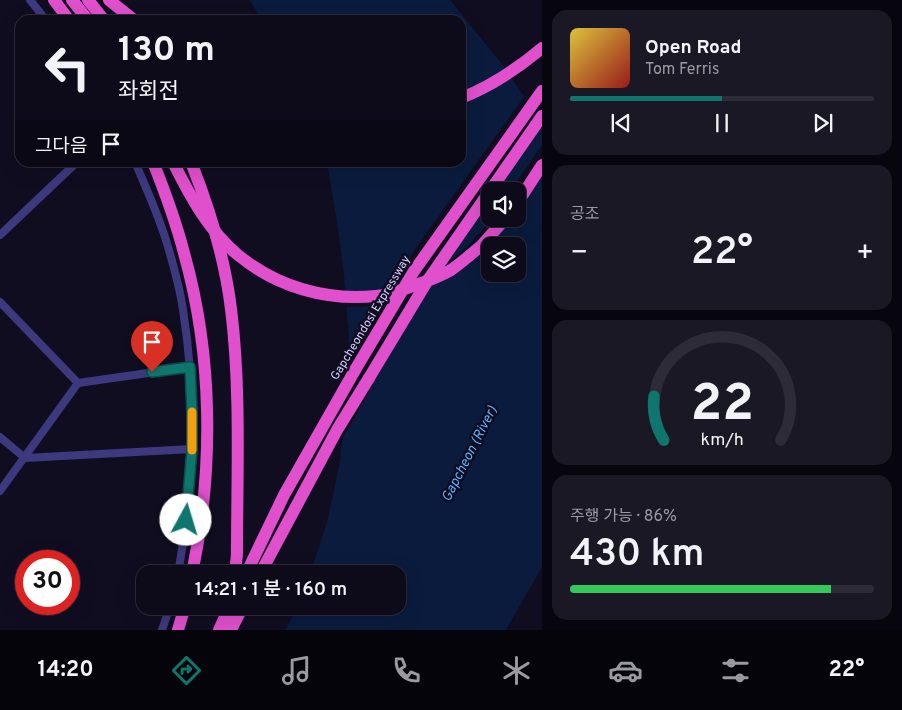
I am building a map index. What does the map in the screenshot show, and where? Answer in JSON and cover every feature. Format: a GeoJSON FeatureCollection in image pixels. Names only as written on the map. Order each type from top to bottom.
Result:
{"type":"FeatureCollection","features":[{"type":"Feature","properties":{"kind":"highway"},"geometry":{"type":"LineString","coordinates":[[54,0],[65,15]]}},
{"type":"Feature","properties":{"kind":"highway"},"geometry":{"type":"LineString","coordinates":[[72,0],[84,15]]}},
{"type":"Feature","properties":{"kind":"highway"},"geometry":{"type":"LineString","coordinates":[[88,0],[100,15]]}},
{"type":"Feature","properties":{"kind":"highway"},"geometry":{"type":"LineString","coordinates":[[109,0],[128,15]]}},
{"type":"Feature","properties":{"kind":"highway"},"geometry":{"type":"LineString","coordinates":[[466,96],[504,77],[542,48]]}},
{"type":"Feature","properties":{"kind":"highway","name":"Gapcheondosi Expressway"},"geometry":{"type":"LineString","coordinates":[[250,565],[284,495],[414,271],[542,91]]}},
{"type":"Feature","properties":{"kind":"highway"},"geometry":{"type":"LineString","coordinates":[[265,565],[337,430],[428,280],[542,116]]}},
{"type":"Feature","properties":{"kind":"highway"},"geometry":{"type":"LineString","coordinates":[[526,190],[542,166]]}},
{"type":"Feature","properties":{"kind":"highway"},"geometry":{"type":"LineString","coordinates":[[155,167],[176,223],[185,254],[199,322],[204,362],[207,463],[200,534],[194,565]]}},
{"type":"Feature","properties":{"kind":"highway"},"geometry":{"type":"LineString","coordinates":[[176,167],[199,210],[237,254],[268,276],[310,292],[332,296],[377,296],[393,293],[422,283],[450,270],[469,256],[498,227]]}},
{"type":"Feature","properties":{"kind":"highway"},"geometry":{"type":"LineString","coordinates":[[193,167],[215,232],[224,266],[231,309],[237,401],[236,565]]}},
{"type":"Feature","properties":{"kind":"highway"},"geometry":{"type":"LineString","coordinates":[[178,630],[182,615]]}},
{"type":"Feature","properties":{"kind":"highway"},"geometry":{"type":"LineString","coordinates":[[219,630],[226,615]]}},
{"type":"Feature","properties":{"kind":"highway"},"geometry":{"type":"LineString","coordinates":[[229,630],[230,615]]}},
{"type":"Feature","properties":{"kind":"highway"},"geometry":{"type":"LineString","coordinates":[[229,630],[238,615]]}},
{"type":"Feature","properties":{"kind":"street"},"geometry":{"type":"LineString","coordinates":[[30,0],[42,15]]}},
{"type":"Feature","properties":{"kind":"street"},"geometry":{"type":"LineString","coordinates":[[0,235],[72,167]]}},
{"type":"Feature","properties":{"kind":"street"},"geometry":{"type":"LineString","coordinates":[[137,167],[150,195],[168,246],[183,309],[190,367],[192,449],[184,537],[179,565]]}},
{"type":"Feature","properties":{"kind":"street"},"geometry":{"type":"LineString","coordinates":[[0,302],[78,383]]}},
{"type":"Feature","properties":{"kind":"street"},"geometry":{"type":"LineString","coordinates":[[0,491],[78,383],[190,367]]}},
{"type":"Feature","properties":{"kind":"street"},"geometry":{"type":"LineString","coordinates":[[0,437],[25,458],[192,449]]}},
{"type":"Feature","properties":{"kind":"street"},"geometry":{"type":"LineString","coordinates":[[162,630],[167,615]]}},
{"type":"Feature","properties":{"kind":"water"},"geometry":{"type":"Polygon","coordinates":[[[250,0],[450,0],[462,15],[258,15],[250,0]]]}},
{"type":"Feature","properties":{"kind":"water","name":"Gapcheon (River)"},"geometry":{"type":"Polygon","coordinates":[[[466,20],[501,63],[523,95],[542,105],[542,567],[506,630],[285,630],[293,615],[406,615],[406,565],[313,565],[328,519],[340,461],[346,403],[349,338],[344,275],[328,167],[466,167],[466,20]]]}},
{"type":"Feature","properties":{"kind":"pier"},"geometry":{"type":"Polygon","coordinates":[[[526,94],[542,103],[542,127],[502,182],[481,182],[481,213],[445,266],[470,244],[485,227],[496,227],[485,237],[481,237],[481,241],[433,284],[396,343],[339,445],[346,364],[379,306],[344,307],[343,293],[388,291],[420,242],[526,94]]]}},
{"type":"Feature","properties":{"kind":"pier"},"geometry":{"type":"Polygon","coordinates":[[[542,145],[542,168],[526,191],[526,182],[516,182],[542,145]]]}},
{"type":"Feature","properties":{"kind":"slow traffic"},"geometry":{"type":"LineString","coordinates":[[192,412],[192,450]]}},
{"type":"Feature","properties":{"kind":"route"},"geometry":{"type":"LineString","coordinates":[[152,372],[190,367],[192,449],[186,520]]}}]}
